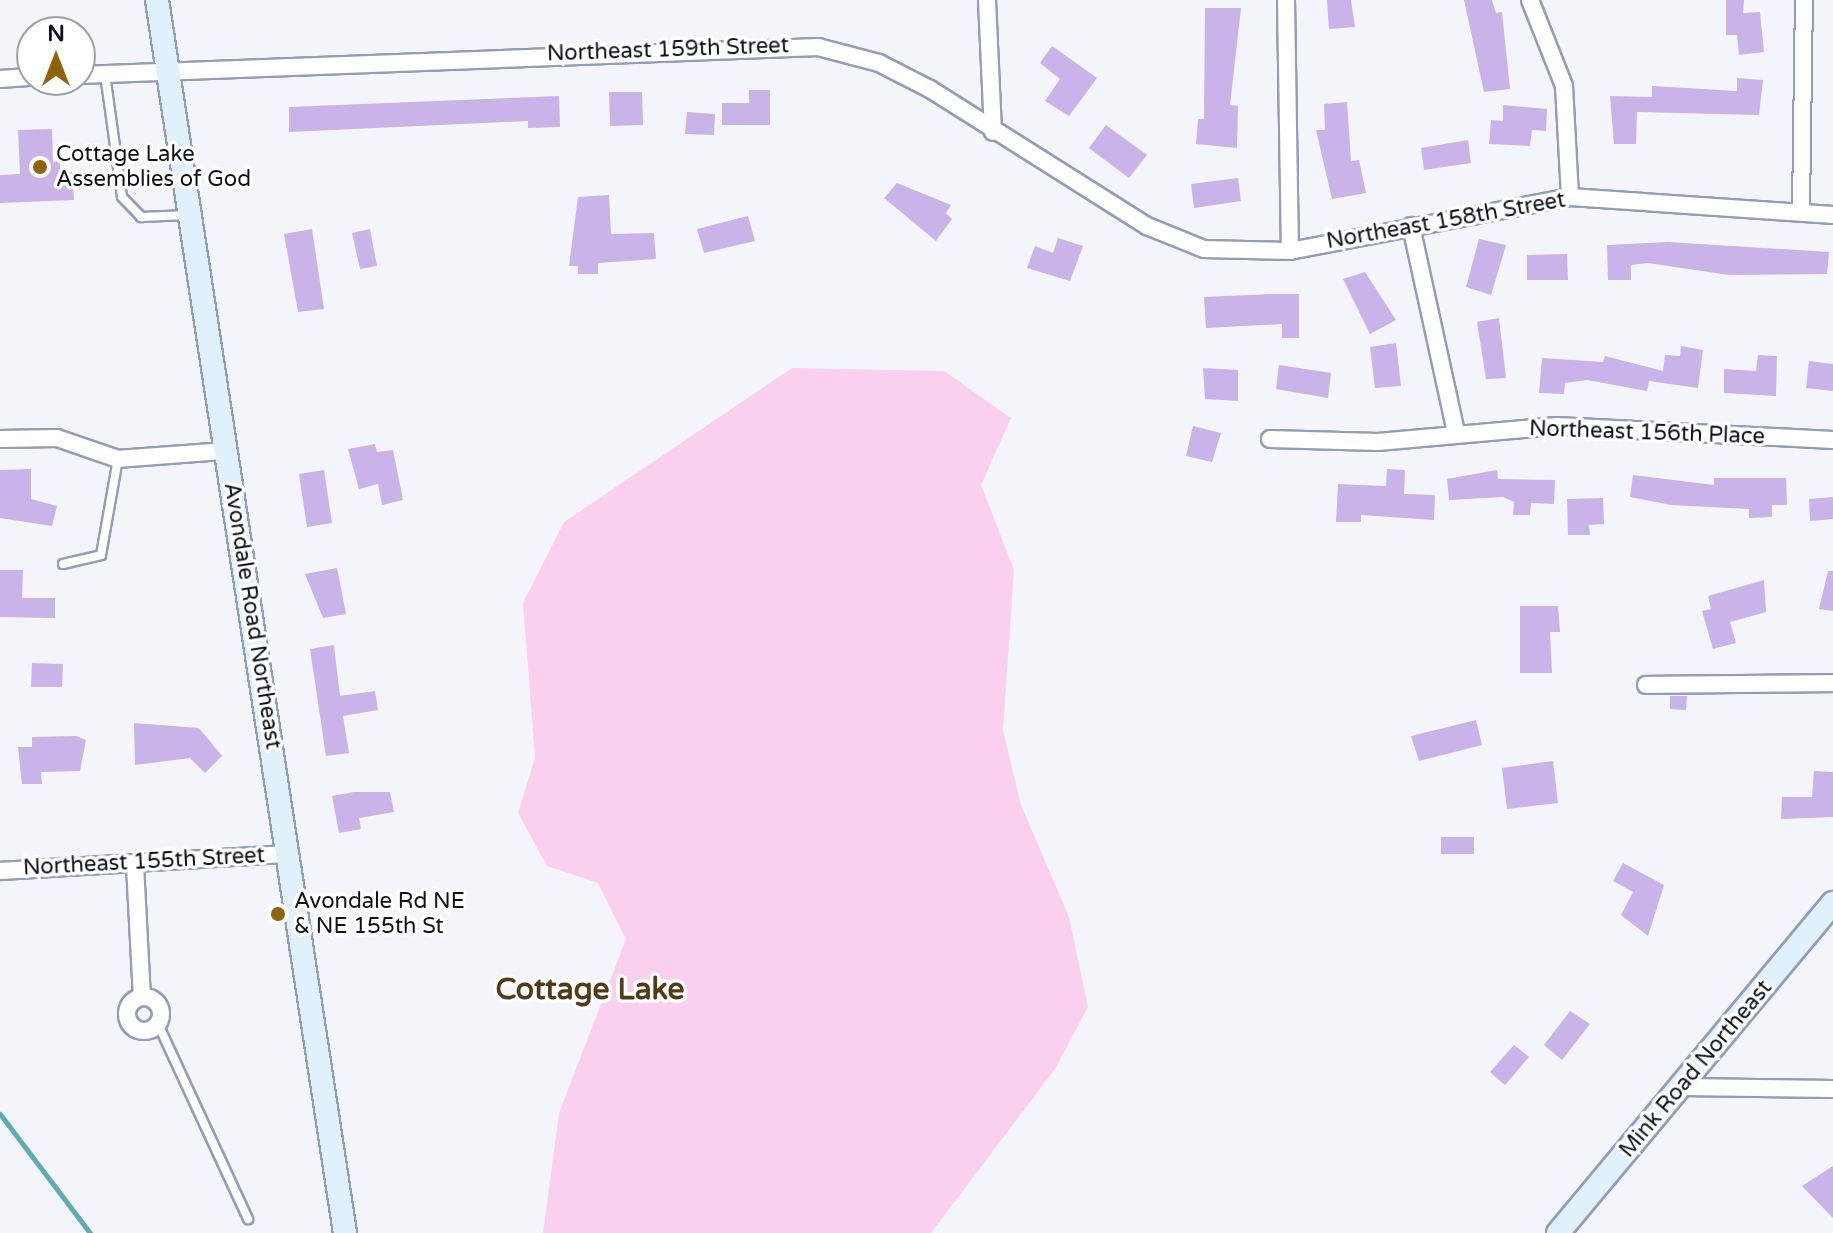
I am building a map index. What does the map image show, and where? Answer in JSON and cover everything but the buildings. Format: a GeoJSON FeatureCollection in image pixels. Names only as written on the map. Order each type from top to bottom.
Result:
{"type":"FeatureCollection","features":[{"type":"Feature","properties":{"kind":"main road","name":"Avondale Road Northeast"},"geometry":{"type":"LineString","coordinates":[[157,0],[345,1233]]}},
{"type":"Feature","properties":{"kind":"main road","name":"Mink Road Northeast"},"geometry":{"type":"LineString","coordinates":[[1558,1233],[1833,903]]}},
{"type":"Feature","properties":{"kind":"street"},"geometry":{"type":"LineString","coordinates":[[987,0],[993,132]]}},
{"type":"Feature","properties":{"kind":"street"},"geometry":{"type":"LineString","coordinates":[[1286,0],[1290,251]]}},
{"type":"Feature","properties":{"kind":"street"},"geometry":{"type":"LineString","coordinates":[[1530,0],[1564,86],[1570,197]]}},
{"type":"Feature","properties":{"kind":"street"},"geometry":{"type":"LineString","coordinates":[[1801,210],[1804,0]]}},
{"type":"Feature","properties":{"kind":"street","name":"Northeast 159th Street"},"geometry":{"type":"LineString","coordinates":[[96,74],[818,47],[879,63],[1147,226],[1204,249]]}},
{"type":"Feature","properties":{"kind":"street","name":"Northeast 158th Street"},"geometry":{"type":"LineString","coordinates":[[1204,249],[1290,251],[1570,197],[1801,210],[1833,215]]}},
{"type":"Feature","properties":{"kind":"street"},"geometry":{"type":"LineString","coordinates":[[1411,226],[1456,432]]}},
{"type":"Feature","properties":{"kind":"street","name":"Northeast 156th Place"},"geometry":{"type":"LineString","coordinates":[[1270,439],[1378,442],[1456,432],[1557,426],[1833,440]]}},
{"type":"Feature","properties":{"kind":"street"},"geometry":{"type":"LineString","coordinates":[[0,439],[57,438],[118,459],[225,451]]}},
{"type":"Feature","properties":{"kind":"street"},"geometry":{"type":"LineString","coordinates":[[1646,685],[1833,683]]}},
{"type":"Feature","properties":{"kind":"street","name":"Northeast 155th Street"},"geometry":{"type":"LineString","coordinates":[[0,871],[289,854]]}},
{"type":"Feature","properties":{"kind":"street"},"geometry":{"type":"LineString","coordinates":[[135,865],[142,997]]}},
{"type":"Feature","properties":{"kind":"street"},"geometry":{"type":"LineString","coordinates":[[142,997],[160,1007],[158,1024],[144,1031],[130,1023],[128,1006],[142,997]]}},
{"type":"Feature","properties":{"kind":"street"},"geometry":{"type":"LineString","coordinates":[[1682,1087],[1833,1089]]}},
{"type":"Feature","properties":{"kind":"lane"},"geometry":{"type":"LineString","coordinates":[[105,74],[122,197],[141,217],[190,215]]}},
{"type":"Feature","properties":{"kind":"lane"},"geometry":{"type":"LineString","coordinates":[[63,564],[101,555],[118,459]]}},
{"type":"Feature","properties":{"kind":"lane"},"geometry":{"type":"LineString","coordinates":[[158,1024],[248,1219]]}},
{"type":"Feature","properties":{"kind":"shaded area"},"geometry":{"type":"Polygon","coordinates":[[[792,368],[944,371],[1011,418],[981,485],[1014,570],[1003,730],[1021,805],[1069,917],[1088,1007],[1055,1069],[931,1233],[543,1233],[559,1113],[626,939],[598,883],[547,866],[518,813],[535,758],[523,603],[564,522],[792,368]]]}},
{"type":"Feature","properties":{"kind":"waterway"},"geometry":{"type":"LineString","coordinates":[[0,1114],[90,1233]]}},
{"type":"Feature","properties":{"kind":"place","name":"Cottage Lake Assemblies of God"},"geometry":{"type":"Point","coordinates":[40,167]}},
{"type":"Feature","properties":{"kind":"place","name":"Avondale Rd NE & NE 155th St"},"geometry":{"type":"Point","coordinates":[278,914]}},
{"type":"Feature","properties":{"kind":"district","name":"Cottage Lake"},"geometry":{"type":"Point","coordinates":[590,990]}}]}
